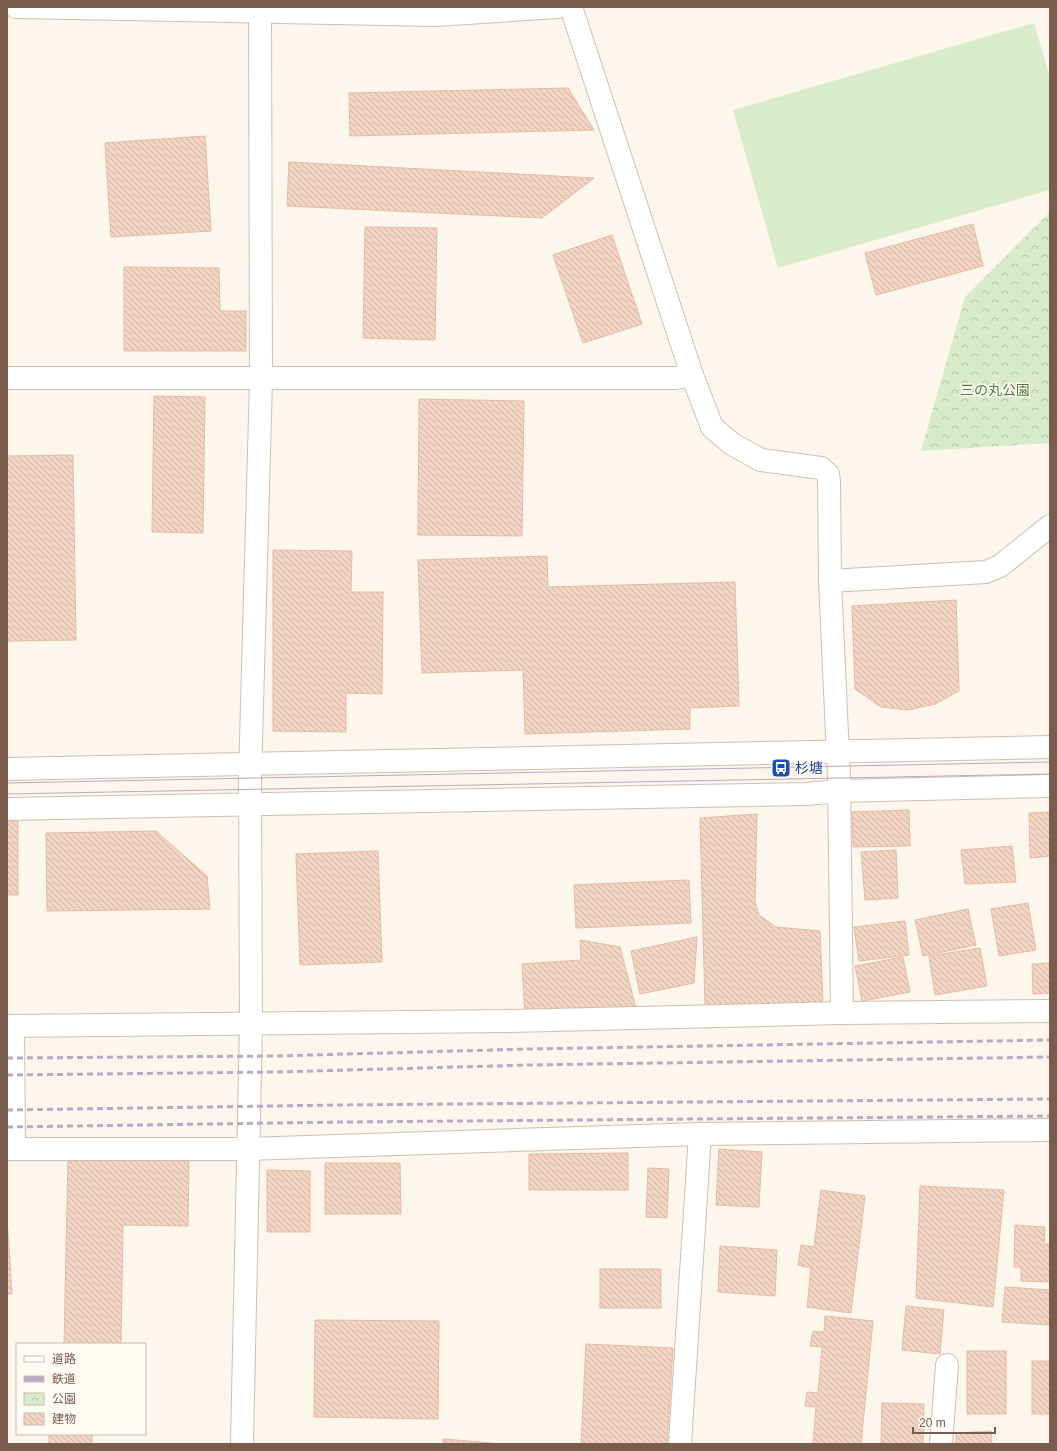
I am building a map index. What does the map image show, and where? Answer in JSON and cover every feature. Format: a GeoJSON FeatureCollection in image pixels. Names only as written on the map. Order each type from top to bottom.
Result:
{"type":"FeatureCollection","features":[{"type":"Feature","properties":{"kind":"street"},"geometry":{"type":"LineString","coordinates":[[16,7],[260,9],[436,15],[557,7]]}},
{"type":"Feature","properties":{"kind":"street"},"geometry":{"type":"LineString","coordinates":[[571,7],[692,375],[712,427],[732,444],[761,460],[822,468],[828,474],[830,482],[830,581],[837,751],[842,1013]]}},
{"type":"Feature","properties":{"kind":"street"},"geometry":{"type":"LineString","coordinates":[[242,1444],[247,1149],[251,1023],[250,804],[261,380],[260,9]]}},
{"type":"Feature","properties":{"kind":"street"},"geometry":{"type":"LineString","coordinates":[[7,378],[261,380],[676,378],[692,375]]}},
{"type":"Feature","properties":{"kind":"street"},"geometry":{"type":"LineString","coordinates":[[830,581],[986,572],[1000,566],[1050,526]]}},
{"type":"Feature","properties":{"kind":"street"},"geometry":{"type":"LineString","coordinates":[[7,769],[1050,747]]}},
{"type":"Feature","properties":{"kind":"street"},"geometry":{"type":"LineString","coordinates":[[7,809],[806,794],[838,791],[1050,786]]}},
{"type":"Feature","properties":{"kind":"street"},"geometry":{"type":"LineString","coordinates":[[1050,1011],[842,1013],[518,1021],[10,1026],[11,1149],[247,1149],[700,1134],[1050,1130]]}},
{"type":"Feature","properties":{"kind":"street"},"geometry":{"type":"LineString","coordinates":[[680,1444],[700,1134]]}},
{"type":"Feature","properties":{"kind":"street"},"geometry":{"type":"LineString","coordinates":[[941,1444],[947,1365]]}},
{"type":"Feature","properties":{"kind":"green space"},"geometry":{"type":"Polygon","coordinates":[[[1034,23],[1050,78],[1050,190],[778,268],[733,110],[1034,23]]]}},
{"type":"Feature","properties":{"kind":"green space","name":"三の丸公園"},"geometry":{"type":"Polygon","coordinates":[[[1050,212],[1050,443],[921,451],[965,297],[1050,212]]]}},
{"type":"Feature","properties":{"kind":"building"},"geometry":{"type":"Polygon","coordinates":[[[568,88],[594,130],[350,136],[349,93],[568,88]]]}},
{"type":"Feature","properties":{"kind":"building"},"geometry":{"type":"Polygon","coordinates":[[[205,136],[211,231],[111,237],[105,143],[205,136]]]}},
{"type":"Feature","properties":{"kind":"building"},"geometry":{"type":"Polygon","coordinates":[[[289,162],[594,178],[542,218],[287,206],[289,162]]]}},
{"type":"Feature","properties":{"kind":"building"},"geometry":{"type":"Polygon","coordinates":[[[973,224],[983,266],[876,295],[865,253],[973,224]]]}},
{"type":"Feature","properties":{"kind":"building"},"geometry":{"type":"Polygon","coordinates":[[[365,227],[437,228],[435,340],[363,338],[365,227]]]}},
{"type":"Feature","properties":{"kind":"building"},"geometry":{"type":"Polygon","coordinates":[[[612,235],[642,324],[583,343],[553,255],[612,235]]]}},
{"type":"Feature","properties":{"kind":"building"},"geometry":{"type":"Polygon","coordinates":[[[124,267],[219,268],[220,311],[246,311],[246,351],[124,351],[124,267]]]}},
{"type":"Feature","properties":{"kind":"building"},"geometry":{"type":"Polygon","coordinates":[[[154,396],[205,397],[203,533],[152,532],[154,396]]]}},
{"type":"Feature","properties":{"kind":"building"},"geometry":{"type":"Polygon","coordinates":[[[419,399],[524,401],[522,536],[418,535],[419,399]]]}},
{"type":"Feature","properties":{"kind":"building"},"geometry":{"type":"Polygon","coordinates":[[[73,455],[76,640],[9,641],[7,644],[7,456],[73,455]]]}},
{"type":"Feature","properties":{"kind":"building"},"geometry":{"type":"Polygon","coordinates":[[[273,550],[352,551],[351,592],[383,592],[382,694],[346,693],[346,732],[273,731],[273,550]]]}},
{"type":"Feature","properties":{"kind":"building"},"geometry":{"type":"Polygon","coordinates":[[[547,556],[548,587],[735,582],[739,706],[690,708],[690,729],[525,734],[523,670],[422,673],[418,560],[547,556]]]}},
{"type":"Feature","properties":{"kind":"building"},"geometry":{"type":"Polygon","coordinates":[[[956,600],[959,691],[935,704],[908,710],[881,707],[855,689],[852,606],[956,600]]]}},
{"type":"Feature","properties":{"kind":"building"},"geometry":{"type":"Polygon","coordinates":[[[909,810],[910,846],[853,847],[852,812],[909,810]]]}},
{"type":"Feature","properties":{"kind":"building"},"geometry":{"type":"Polygon","coordinates":[[[1050,812],[1050,856],[1030,858],[1029,813],[1050,812]]]}},
{"type":"Feature","properties":{"kind":"building"},"geometry":{"type":"Polygon","coordinates":[[[757,814],[755,901],[759,915],[776,927],[820,931],[823,1005],[705,1008],[700,818],[757,814]]]}},
{"type":"Feature","properties":{"kind":"building"},"geometry":{"type":"Polygon","coordinates":[[[7,821],[18,821],[18,895],[7,895],[7,821]]]}},
{"type":"Feature","properties":{"kind":"building"},"geometry":{"type":"Polygon","coordinates":[[[156,831],[207,876],[210,909],[47,911],[46,833],[156,831]]]}},
{"type":"Feature","properties":{"kind":"building"},"geometry":{"type":"Polygon","coordinates":[[[1012,846],[1016,882],[965,884],[961,850],[1012,846]]]}},
{"type":"Feature","properties":{"kind":"building"},"geometry":{"type":"Polygon","coordinates":[[[896,850],[898,898],[865,900],[861,852],[896,850]]]}},
{"type":"Feature","properties":{"kind":"building"},"geometry":{"type":"Polygon","coordinates":[[[378,851],[382,962],[300,965],[296,854],[378,851]]]}},
{"type":"Feature","properties":{"kind":"building"},"geometry":{"type":"Polygon","coordinates":[[[689,880],[691,923],[576,928],[574,885],[689,880]]]}},
{"type":"Feature","properties":{"kind":"building"},"geometry":{"type":"Polygon","coordinates":[[[1028,903],[1036,950],[999,956],[991,909],[1028,903]]]}},
{"type":"Feature","properties":{"kind":"building"},"geometry":{"type":"Polygon","coordinates":[[[968,909],[976,945],[923,956],[915,920],[968,909]]]}},
{"type":"Feature","properties":{"kind":"building"},"geometry":{"type":"Polygon","coordinates":[[[905,921],[909,955],[859,961],[854,927],[905,921]]]}},
{"type":"Feature","properties":{"kind":"building"},"geometry":{"type":"Polygon","coordinates":[[[697,937],[694,983],[640,994],[631,951],[697,937]]]}},
{"type":"Feature","properties":{"kind":"building"},"geometry":{"type":"Polygon","coordinates":[[[580,940],[620,947],[636,1008],[525,1016],[522,964],[581,960],[580,940]]]}},
{"type":"Feature","properties":{"kind":"building"},"geometry":{"type":"Polygon","coordinates":[[[980,948],[987,986],[935,995],[929,956],[980,948]]]}},
{"type":"Feature","properties":{"kind":"building"},"geometry":{"type":"Polygon","coordinates":[[[903,957],[910,992],[862,1001],[855,966],[903,957]]]}},
{"type":"Feature","properties":{"kind":"building"},"geometry":{"type":"Polygon","coordinates":[[[1050,963],[1050,993],[1033,994],[1032,964],[1050,963]]]}},
{"type":"Feature","properties":{"kind":"building"},"geometry":{"type":"Polygon","coordinates":[[[719,1149],[762,1152],[759,1207],[716,1205],[719,1149]]]}},
{"type":"Feature","properties":{"kind":"building"},"geometry":{"type":"Polygon","coordinates":[[[628,1153],[628,1190],[529,1190],[529,1154],[628,1153]]]}},
{"type":"Feature","properties":{"kind":"building"},"geometry":{"type":"Polygon","coordinates":[[[68,1158],[189,1161],[188,1226],[123,1225],[121,1343],[64,1343],[68,1158]]]}},
{"type":"Feature","properties":{"kind":"building"},"geometry":{"type":"Polygon","coordinates":[[[325,1163],[400,1163],[401,1214],[325,1214],[325,1163]]]}},
{"type":"Feature","properties":{"kind":"building"},"geometry":{"type":"Polygon","coordinates":[[[648,1168],[669,1169],[667,1218],[646,1217],[648,1168]]]}},
{"type":"Feature","properties":{"kind":"building"},"geometry":{"type":"Polygon","coordinates":[[[267,1170],[310,1171],[310,1232],[267,1232],[267,1170]]]}},
{"type":"Feature","properties":{"kind":"building"},"geometry":{"type":"Polygon","coordinates":[[[920,1186],[1004,1190],[993,1307],[916,1298],[920,1186]]]}},
{"type":"Feature","properties":{"kind":"building"},"geometry":{"type":"Polygon","coordinates":[[[821,1190],[865,1196],[851,1313],[807,1307],[811,1268],[798,1265],[801,1245],[814,1247],[821,1190]]]}},
{"type":"Feature","properties":{"kind":"building"},"geometry":{"type":"Polygon","coordinates":[[[7,1216],[12,1294],[7,1294],[7,1216]]]}},
{"type":"Feature","properties":{"kind":"building"},"geometry":{"type":"Polygon","coordinates":[[[1015,1225],[1045,1227],[1044,1244],[1050,1244],[1050,1282],[1021,1281],[1021,1267],[1014,1267],[1015,1225]]]}},
{"type":"Feature","properties":{"kind":"building"},"geometry":{"type":"Polygon","coordinates":[[[720,1246],[777,1250],[775,1296],[718,1292],[720,1246]]]}},
{"type":"Feature","properties":{"kind":"building"},"geometry":{"type":"Polygon","coordinates":[[[600,1269],[661,1269],[661,1308],[600,1308],[600,1269]]]}},
{"type":"Feature","properties":{"kind":"building"},"geometry":{"type":"Polygon","coordinates":[[[1005,1287],[1050,1290],[1050,1325],[1002,1322],[1005,1287]]]}},
{"type":"Feature","properties":{"kind":"building"},"geometry":{"type":"Polygon","coordinates":[[[906,1306],[944,1310],[940,1354],[902,1350],[906,1306]]]}},
{"type":"Feature","properties":{"kind":"building"},"geometry":{"type":"Polygon","coordinates":[[[825,1316],[873,1321],[861,1444],[813,1444],[816,1407],[805,1406],[807,1392],[818,1393],[822,1347],[810,1346],[813,1331],[824,1332],[825,1316]]]}},
{"type":"Feature","properties":{"kind":"building"},"geometry":{"type":"Polygon","coordinates":[[[315,1320],[439,1321],[438,1419],[314,1417],[315,1320]]]}},
{"type":"Feature","properties":{"kind":"building"},"geometry":{"type":"Polygon","coordinates":[[[586,1344],[673,1348],[667,1444],[581,1444],[586,1344]]]}},
{"type":"Feature","properties":{"kind":"building"},"geometry":{"type":"Polygon","coordinates":[[[967,1351],[1006,1351],[1006,1414],[967,1414],[967,1351]]]}},
{"type":"Feature","properties":{"kind":"building"},"geometry":{"type":"Polygon","coordinates":[[[1032,1361],[1050,1361],[1050,1414],[1032,1414],[1032,1361]]]}},
{"type":"Feature","properties":{"kind":"building"},"geometry":{"type":"Polygon","coordinates":[[[882,1403],[924,1404],[923,1444],[881,1444],[882,1403]]]}},
{"type":"Feature","properties":{"kind":"building"},"geometry":{"type":"Polygon","coordinates":[[[991,1431],[992,1444],[956,1444],[956,1433],[991,1431]]]}},
{"type":"Feature","properties":{"kind":"building"},"geometry":{"type":"Polygon","coordinates":[[[49,1435],[92,1435],[92,1444],[49,1444],[49,1435]]]}},
{"type":"Feature","properties":{"kind":"building"},"geometry":{"type":"Polygon","coordinates":[[[443,1439],[504,1444],[443,1444],[443,1439]]]}},
{"type":"Feature","properties":{"kind":"tram line"},"geometry":{"type":"LineString","coordinates":[[7,783],[1050,762]]}},
{"type":"Feature","properties":{"kind":"tram line"},"geometry":{"type":"LineString","coordinates":[[7,794],[1050,774]]}},
{"type":"Feature","properties":{"kind":"railway"},"geometry":{"type":"LineString","coordinates":[[7,1058],[275,1056],[528,1049],[1050,1040]]}},
{"type":"Feature","properties":{"kind":"railway"},"geometry":{"type":"LineString","coordinates":[[7,1075],[276,1072],[529,1065],[1050,1057]]}},
{"type":"Feature","properties":{"kind":"railway"},"geometry":{"type":"LineString","coordinates":[[7,1110],[338,1105],[1050,1099]]}},
{"type":"Feature","properties":{"kind":"railway"},"geometry":{"type":"LineString","coordinates":[[7,1127],[343,1122],[1050,1116]]}},
{"type":"Feature","properties":{"kind":"place","name":"杉塘"},"geometry":{"type":"Point","coordinates":[781,768]}}]}
